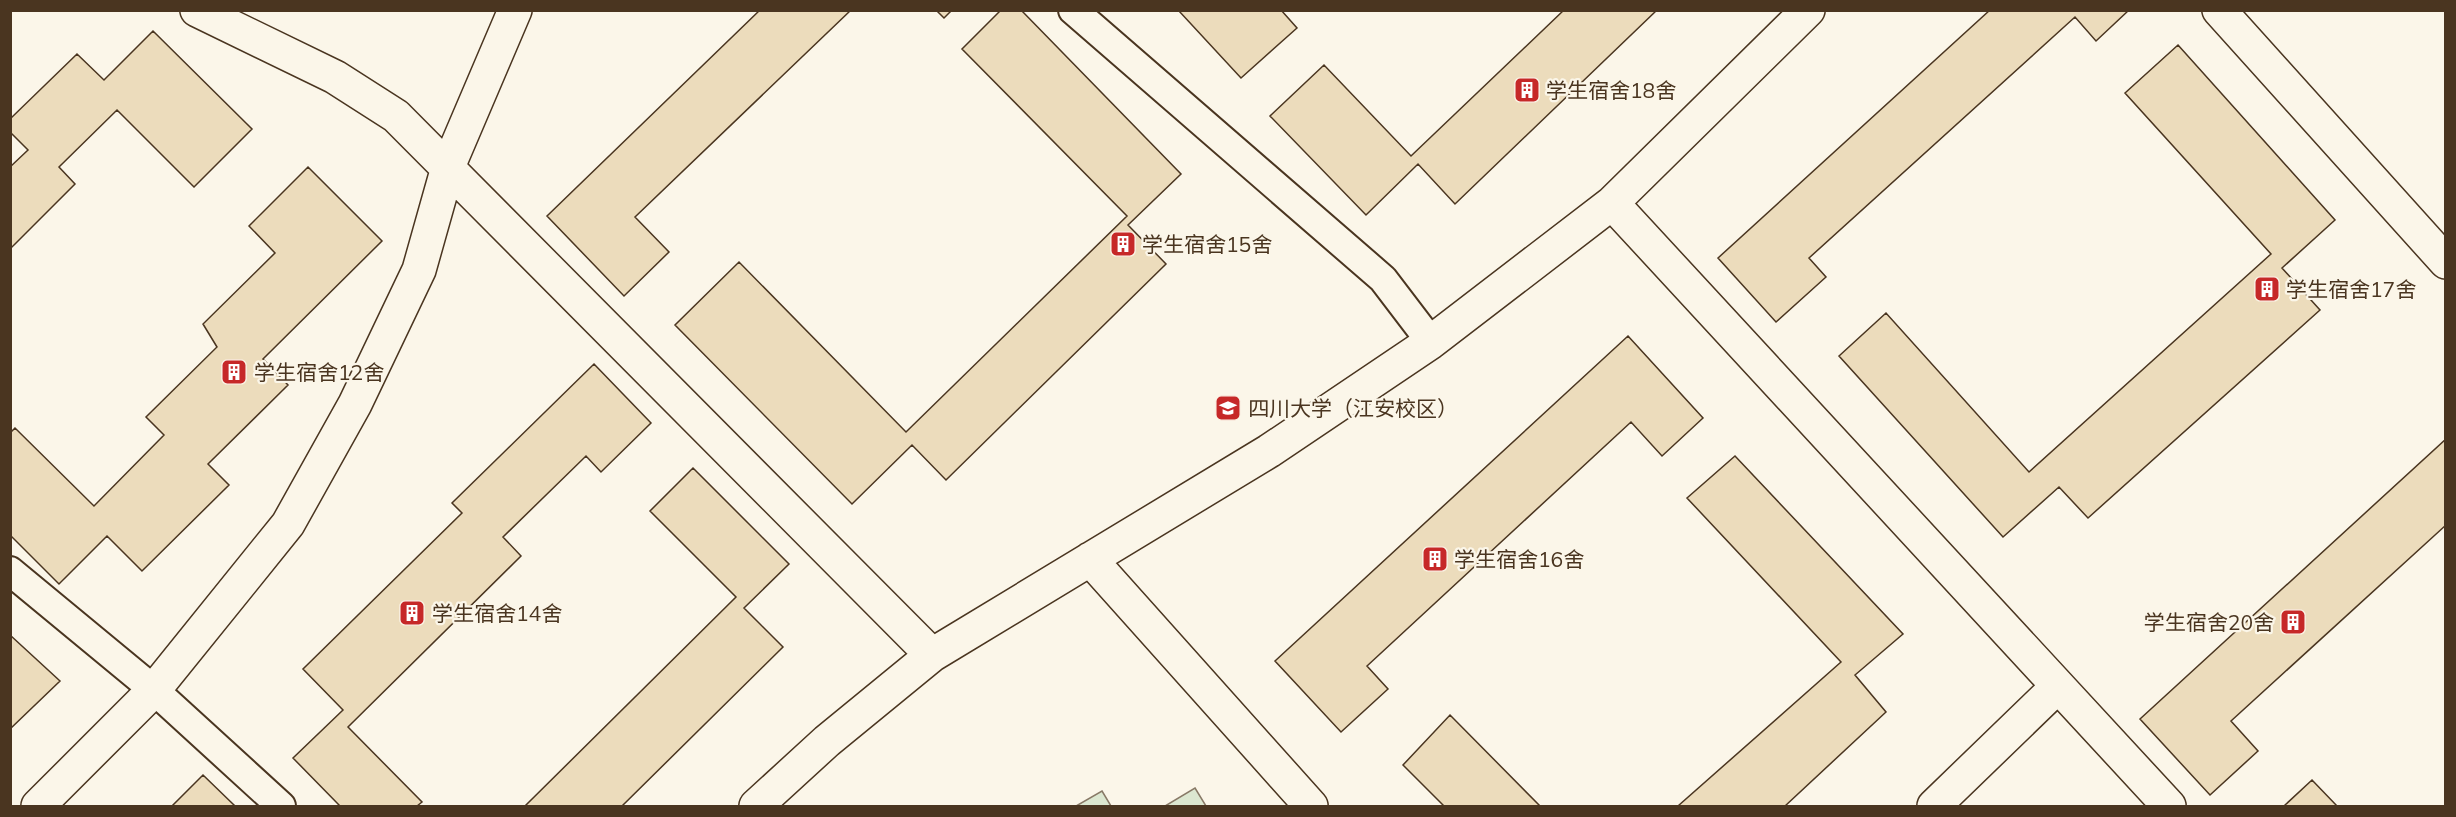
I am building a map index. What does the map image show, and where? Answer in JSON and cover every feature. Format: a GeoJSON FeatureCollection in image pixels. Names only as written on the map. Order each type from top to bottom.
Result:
{"type":"FeatureCollection","features":[{"type":"Feature","properties":{"kind":"street"},"geometry":{"type":"LineString","coordinates":[[196,10],[343,83],[396,116],[932,655]]}},
{"type":"Feature","properties":{"kind":"street"},"geometry":{"type":"LineString","coordinates":[[38,807],[154,690],[288,524],[354,404],[419,270],[448,167],[514,10]]}},
{"type":"Feature","properties":{"kind":"street"},"geometry":{"type":"LineString","coordinates":[[1073,10],[1383,279],[1431,342]]}},
{"type":"Feature","properties":{"kind":"street"},"geometry":{"type":"LineString","coordinates":[[756,807],[827,741],[932,655],[1269,451],[1431,342],[1612,203],[1808,10]]}},
{"type":"Feature","properties":{"kind":"street"},"geometry":{"type":"LineString","coordinates":[[2219,10],[2445,262]]}},
{"type":"Feature","properties":{"kind":"street"},"geometry":{"type":"LineString","coordinates":[[1612,203],[2169,807]]}},
{"type":"Feature","properties":{"kind":"street"},"geometry":{"type":"LineString","coordinates":[[1090,559],[1311,807]]}},
{"type":"Feature","properties":{"kind":"street"},"geometry":{"type":"LineString","coordinates":[[10,572],[154,690],[281,807]]}},
{"type":"Feature","properties":{"kind":"street"},"geometry":{"type":"LineString","coordinates":[[1935,807],[2058,686]]}},
{"type":"Feature","properties":{"kind":"green space"},"geometry":{"type":"Polygon","coordinates":[[[1195,788],[1206,806],[1165,806],[1195,788]]]}},
{"type":"Feature","properties":{"kind":"green space"},"geometry":{"type":"Polygon","coordinates":[[[1102,791],[1111,806],[1076,806],[1102,791]]]}},
{"type":"Feature","properties":{"kind":"building"},"geometry":{"type":"Polygon","coordinates":[[[760,10],[851,10],[635,217],[669,252],[624,296],[547,216],[760,10]]]}},
{"type":"Feature","properties":{"kind":"building"},"geometry":{"type":"Polygon","coordinates":[[[936,10],[952,10],[944,18],[936,10]]]}},
{"type":"Feature","properties":{"kind":"building","name":"学生宿舍15舍"},"geometry":{"type":"Polygon","coordinates":[[[1001,10],[1021,10],[1181,174],[1128,225],[1166,264],[946,480],[912,445],[852,504],[675,325],[739,262],[906,432],[1127,216],[962,49],[1001,10]]]}},
{"type":"Feature","properties":{"kind":"building"},"geometry":{"type":"Polygon","coordinates":[[[1281,10],[1297,28],[1241,78],[1179,11],[1281,10]]]}},
{"type":"Feature","properties":{"kind":"building","name":"学生宿舍18舍"},"geometry":{"type":"Polygon","coordinates":[[[1564,10],[1657,10],[1455,204],[1418,164],[1366,215],[1270,116],[1324,65],[1411,156],[1564,10]]]}},
{"type":"Feature","properties":{"kind":"building"},"geometry":{"type":"Polygon","coordinates":[[[1990,10],[2129,10],[2096,41],[2075,17],[1809,258],[1826,277],[1776,322],[1718,258],[1990,10]]]}},
{"type":"Feature","properties":{"kind":"building"},"geometry":{"type":"Polygon","coordinates":[[[153,31],[252,129],[194,187],[117,110],[59,167],[75,184],[10,249],[10,167],[28,150],[10,132],[10,119],[77,54],[104,80],[153,31]]]}},
{"type":"Feature","properties":{"kind":"building","name":"学生宿舍17舍"},"geometry":{"type":"Polygon","coordinates":[[[2178,45],[2335,220],[2282,268],[2320,310],[2088,518],[2059,487],[2003,537],[1839,356],[1886,313],[2029,472],[2271,254],[2125,93],[2178,45]]]}},
{"type":"Feature","properties":{"kind":"building","name":"学生宿舍12舍"},"geometry":{"type":"Polygon","coordinates":[[[308,167],[382,241],[263,359],[288,385],[208,464],[229,485],[142,571],[107,536],[59,584],[10,535],[10,433],[15,428],[94,506],[164,435],[146,417],[217,347],[203,324],[275,253],[249,226],[308,167]]]}},
{"type":"Feature","properties":{"kind":"building","name":"学生宿舍16舍"},"geometry":{"type":"Polygon","coordinates":[[[1628,336],[1703,418],[1662,456],[1631,422],[1367,666],[1388,689],[1341,732],[1275,661],[1628,336]]]}},
{"type":"Feature","properties":{"kind":"building","name":"学生宿舍14舍"},"geometry":{"type":"Polygon","coordinates":[[[594,364],[651,423],[601,472],[586,456],[503,537],[521,556],[348,727],[422,802],[417,806],[340,806],[293,758],[343,710],[303,669],[462,513],[452,503],[594,364]]]}},
{"type":"Feature","properties":{"kind":"building","name":"学生宿舍20舍"},"geometry":{"type":"Polygon","coordinates":[[[2446,439],[2446,525],[2231,721],[2258,751],[2210,795],[2140,719],[2446,439]]]}},
{"type":"Feature","properties":{"kind":"building"},"geometry":{"type":"Polygon","coordinates":[[[1735,456],[1903,634],[1855,675],[1886,712],[1785,806],[1678,806],[1841,662],[1687,498],[1735,456]]]}},
{"type":"Feature","properties":{"kind":"building"},"geometry":{"type":"Polygon","coordinates":[[[693,468],[789,564],[744,608],[783,647],[622,806],[525,806],[736,597],[650,511],[693,468]]]}},
{"type":"Feature","properties":{"kind":"building"},"geometry":{"type":"Polygon","coordinates":[[[10,635],[60,681],[10,729],[10,635]]]}},
{"type":"Feature","properties":{"kind":"building"},"geometry":{"type":"Polygon","coordinates":[[[1450,715],[1540,806],[1444,806],[1403,765],[1450,715]]]}},
{"type":"Feature","properties":{"kind":"building"},"geometry":{"type":"Polygon","coordinates":[[[203,775],[235,806],[172,806],[203,775]]]}},
{"type":"Feature","properties":{"kind":"building"},"geometry":{"type":"Polygon","coordinates":[[[2312,780],[2337,806],[2284,806],[2312,780]]]}},
{"type":"Feature","properties":{"kind":"place","name":"学生宿舍18舍"},"geometry":{"type":"Point","coordinates":[1527,90]}},
{"type":"Feature","properties":{"kind":"place","name":"学生宿舍15舍"},"geometry":{"type":"Point","coordinates":[1123,244]}},
{"type":"Feature","properties":{"kind":"place","name":"学生宿舍17舍"},"geometry":{"type":"Point","coordinates":[2267,289]}},
{"type":"Feature","properties":{"kind":"place","name":"学生宿舍12舍"},"geometry":{"type":"Point","coordinates":[234,372]}},
{"type":"Feature","properties":{"kind":"place","name":"四川大学（江安校区）"},"geometry":{"type":"Point","coordinates":[1228,408]}},
{"type":"Feature","properties":{"kind":"place","name":"学生宿舍16舍"},"geometry":{"type":"Point","coordinates":[1435,559]}},
{"type":"Feature","properties":{"kind":"place","name":"学生宿舍14舍"},"geometry":{"type":"Point","coordinates":[412,613]}},
{"type":"Feature","properties":{"kind":"place","name":"学生宿舍20舍"},"geometry":{"type":"Point","coordinates":[2293,622]}}]}
